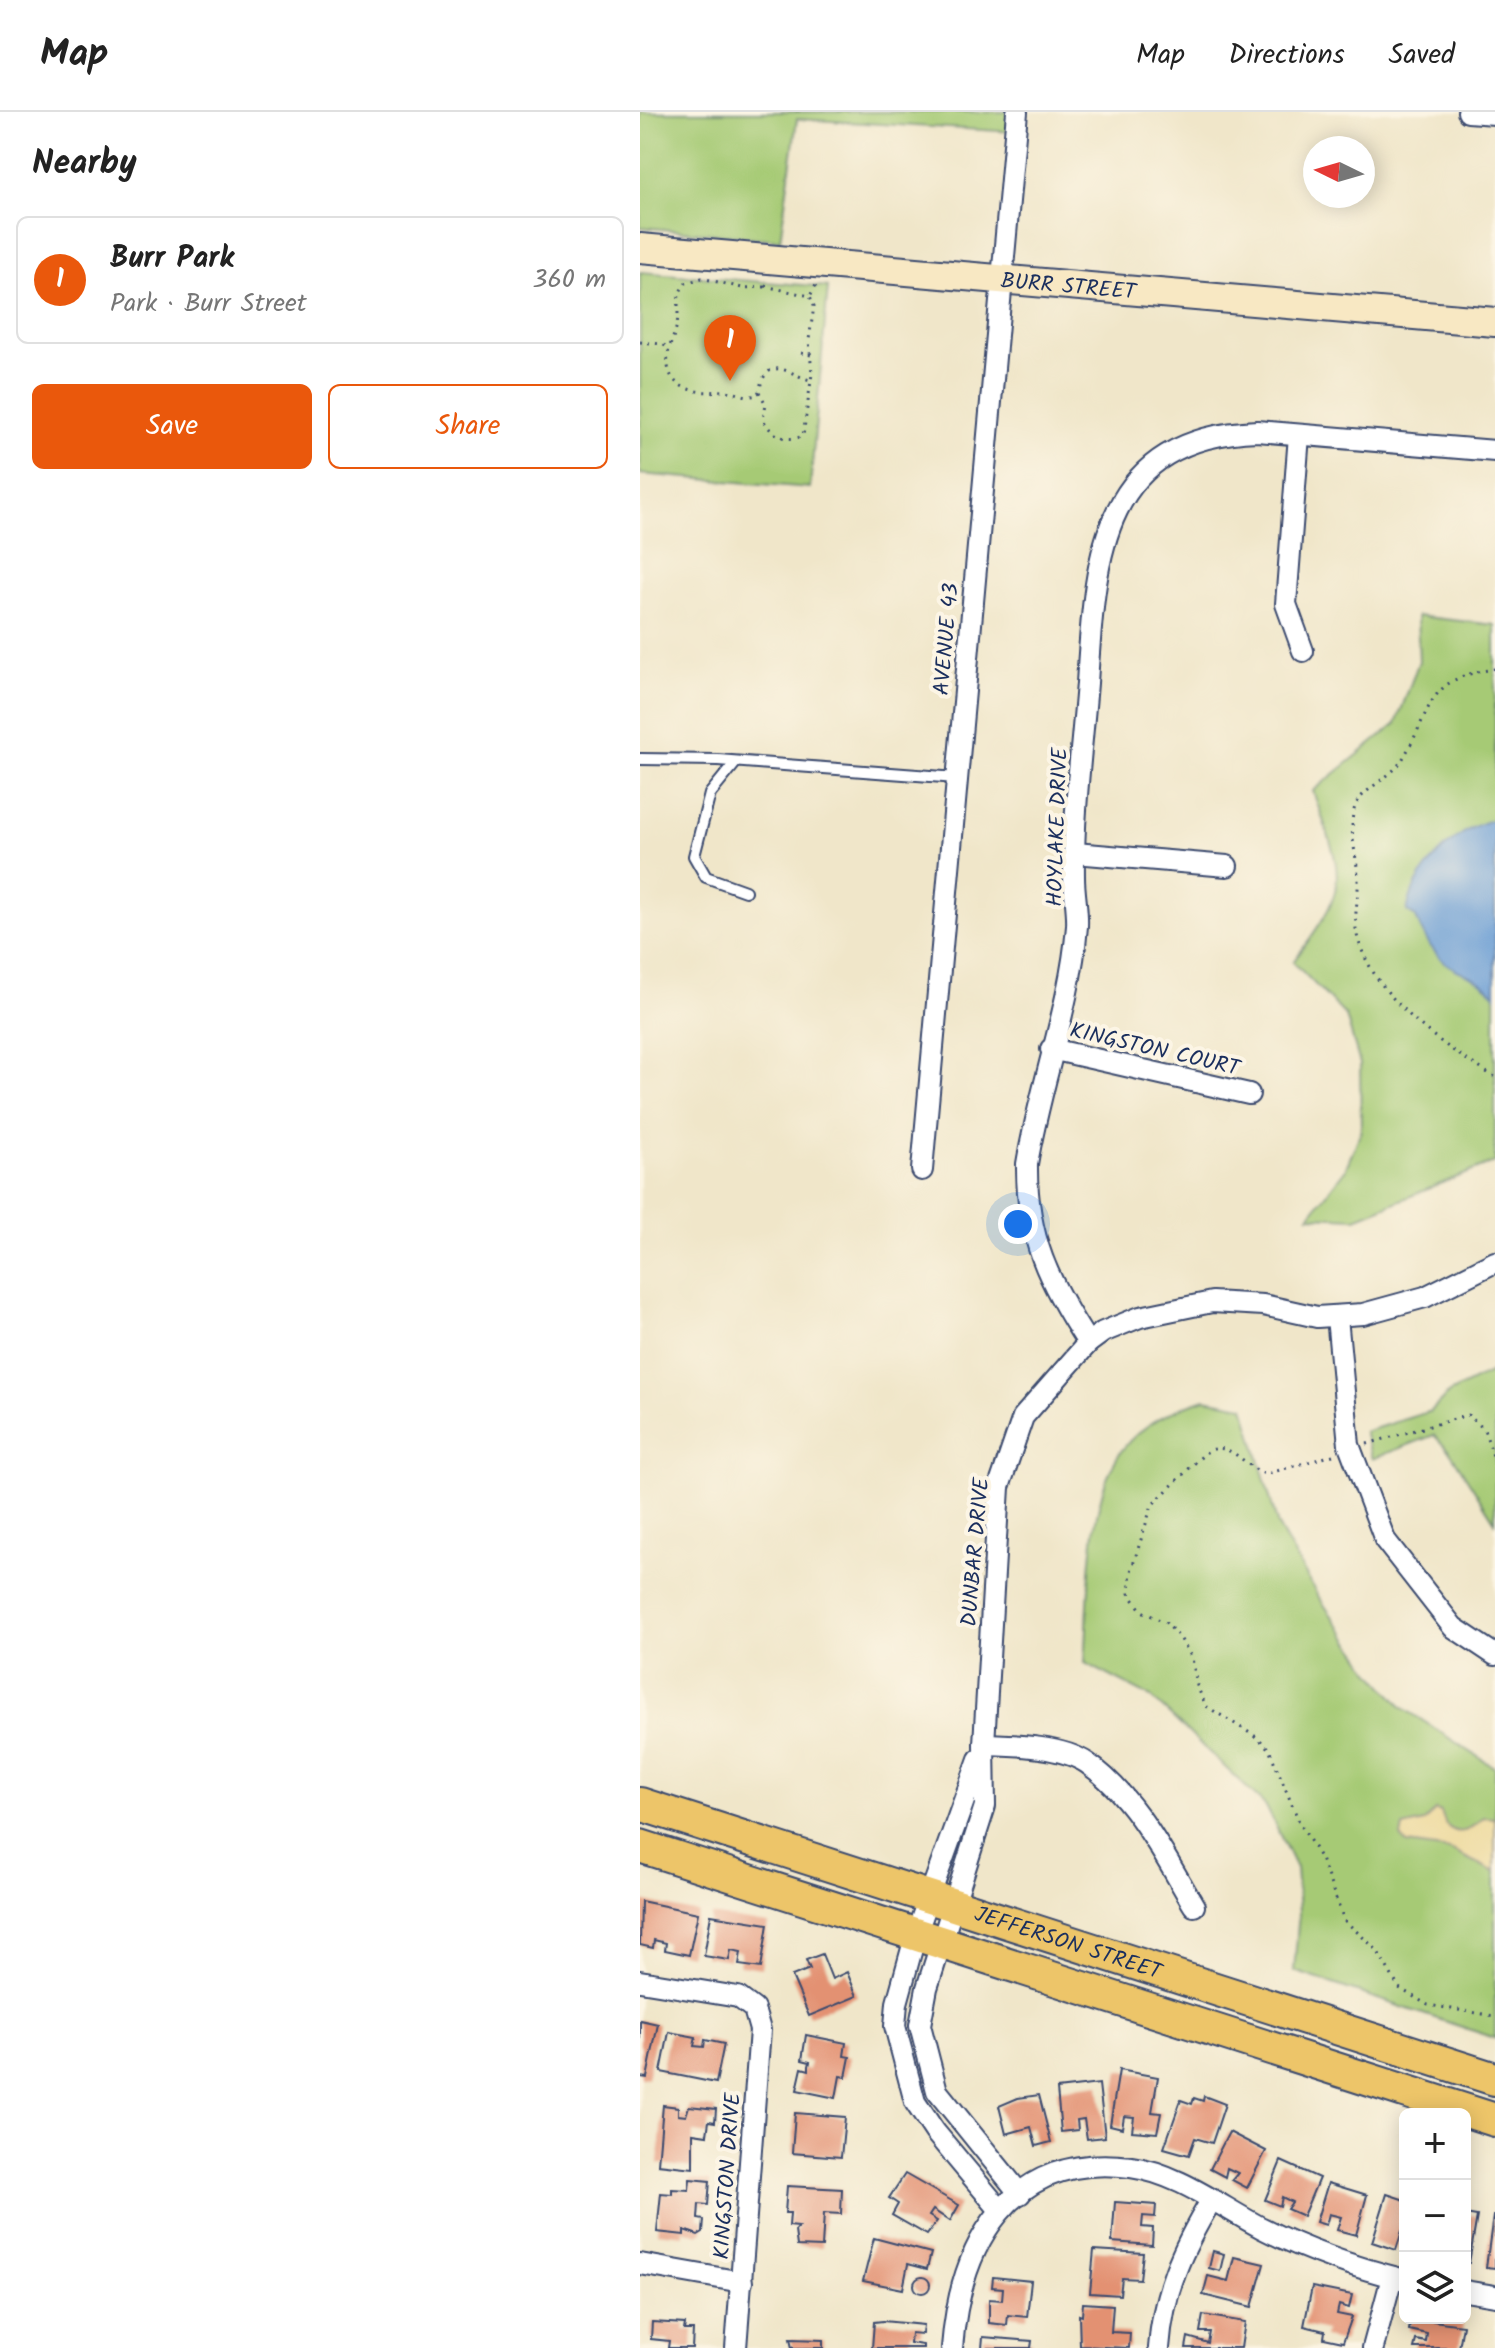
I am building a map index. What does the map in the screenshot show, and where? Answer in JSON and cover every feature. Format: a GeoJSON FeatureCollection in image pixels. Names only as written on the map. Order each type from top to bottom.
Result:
{"type":"FeatureCollection","features":[{"type":"Feature","properties":{"kind":"main road","name":"JEFFERSON STREET"},"geometry":{"type":"LineString","coordinates":[[640,1804],[935,1919],[1495,2120]]}},
{"type":"Feature","properties":{"kind":"main road","name":"JEFFERSON STREET"},"geometry":{"type":"LineString","coordinates":[[640,1846],[935,1919],[1495,2079]]}},
{"type":"Feature","properties":{"kind":"street","name":"AVENUE 43"},"geometry":{"type":"LineString","coordinates":[[922,1170],[1017,112]]}},
{"type":"Feature","properties":{"kind":"street"},"geometry":{"type":"LineString","coordinates":[[1468,112],[1495,114]]}},
{"type":"Feature","properties":{"kind":"street","name":"BURR STREET"},"geometry":{"type":"LineString","coordinates":[[640,248],[1495,322]]}},
{"type":"Feature","properties":{"kind":"street","name":"HOYLAKE DRIVE"},"geometry":{"type":"LineString","coordinates":[[1088,1343],[1046,1272],[1029,1205],[1027,1164],[1077,925],[1075,853],[1094,588],[1103,542],[1113,518],[1126,495],[1158,462],[1201,439],[1243,431],[1495,451]]}},
{"type":"Feature","properties":{"kind":"street"},"geometry":{"type":"LineString","coordinates":[[1299,435],[1286,604],[1303,651]]}},
{"type":"Feature","properties":{"kind":"street"},"geometry":{"type":"LineString","coordinates":[[1075,853],[1227,866]]}},
{"type":"Feature","properties":{"kind":"street","name":"KINGSTON COURT"},"geometry":{"type":"LineString","coordinates":[[1051,1049],[1249,1094]]}},
{"type":"Feature","properties":{"kind":"street"},"geometry":{"type":"LineString","coordinates":[[1088,1343],[1103,1332],[1140,1317],[1212,1302],[1236,1301],[1317,1317],[1393,1308],[1425,1297],[1495,1262]]}},
{"type":"Feature","properties":{"kind":"street"},"geometry":{"type":"LineString","coordinates":[[1337,1317],[1351,1450],[1385,1540],[1453,1627],[1495,1655]]}},
{"type":"Feature","properties":{"kind":"street","name":"DUNBAR DRIVE"},"geometry":{"type":"LineString","coordinates":[[1010,2201],[928,2122],[915,2102],[902,2063],[895,2026],[897,2003],[985,1806],[984,1744],[999,1487],[1023,1417],[1088,1343]]}},
{"type":"Feature","properties":{"kind":"street"},"geometry":{"type":"LineString","coordinates":[[984,1744],[1031,1745],[1086,1762],[1144,1820],[1194,1906]]}},
{"type":"Feature","properties":{"kind":"street","name":"KINGSTON DRIVE"},"geometry":{"type":"LineString","coordinates":[[640,1981],[738,1997],[754,2009],[760,2030],[736,2348]]}},
{"type":"Feature","properties":{"kind":"street"},"geometry":{"type":"LineString","coordinates":[[952,2348],[963,2274],[979,2239],[1010,2201],[1048,2177],[1090,2166],[1132,2167],[1177,2182],[1279,2235],[1398,2278],[1373,2348]]}},
{"type":"Feature","properties":{"kind":"street"},"geometry":{"type":"LineString","coordinates":[[1159,2348],[1164,2300],[1174,2268],[1211,2201]]}},
{"type":"Feature","properties":{"kind":"street"},"geometry":{"type":"LineString","coordinates":[[640,2264],[742,2282]]}},
{"type":"Feature","properties":{"kind":"street"},"geometry":{"type":"LineString","coordinates":[[1471,2292],[1495,2296]]}},
{"type":"Feature","properties":{"kind":"lane"},"geometry":{"type":"LineString","coordinates":[[640,759],[736,762],[957,778]]}},
{"type":"Feature","properties":{"kind":"lane"},"geometry":{"type":"LineString","coordinates":[[736,762],[710,794],[694,856],[706,877],[745,891]]}},
{"type":"Feature","properties":{"kind":"path"},"geometry":{"type":"LineString","coordinates":[[765,287],[767,275]]}},
{"type":"Feature","properties":{"kind":"path"},"geometry":{"type":"LineString","coordinates":[[759,392],[747,397],[726,391],[698,394],[684,389],[671,374],[670,349],[677,324],[678,296],[686,283],[707,278],[810,296]]}},
{"type":"Feature","properties":{"kind":"path"},"geometry":{"type":"LineString","coordinates":[[811,380],[787,370],[774,369],[763,379],[759,392],[766,404],[763,419],[770,431],[781,437],[800,438],[805,432],[804,414],[811,380],[809,340],[814,306],[810,296],[817,279]]}},
{"type":"Feature","properties":{"kind":"path"},"geometry":{"type":"LineString","coordinates":[[640,342],[662,344],[670,349]]}},
{"type":"Feature","properties":{"kind":"path"},"geometry":{"type":"LineString","coordinates":[[801,353],[811,355]]}},
{"type":"Feature","properties":{"kind":"path"},"geometry":{"type":"LineString","coordinates":[[1495,669],[1458,676],[1441,688],[1401,762],[1381,783],[1361,797],[1353,818],[1359,881],[1356,926],[1365,954],[1385,987],[1406,1013],[1495,1077]]}},
{"type":"Feature","properties":{"kind":"path"},"geometry":{"type":"LineString","coordinates":[[1495,1462],[1484,1429],[1468,1415],[1266,1474],[1226,1449],[1205,1453],[1152,1505],[1131,1571],[1129,1593],[1142,1611],[1166,1623],[1180,1638],[1192,1658],[1197,1686],[1206,1706],[1258,1738],[1269,1749],[1300,1824],[1321,1859],[1344,1920],[1377,1950],[1399,1988],[1428,2005],[1495,2016]]}},
{"type":"Feature","properties":{"kind":"green space"},"geometry":{"type":"Polygon","coordinates":[[[640,112],[1017,112],[1015,132],[797,119],[780,240],[640,227],[640,112]]]}},
{"type":"Feature","properties":{"kind":"green space"},"geometry":{"type":"Polygon","coordinates":[[[640,272],[828,287],[810,488],[640,474],[640,272]]]}},
{"type":"Feature","properties":{"kind":"green space"},"geometry":{"type":"Polygon","coordinates":[[[1417,616],[1495,625],[1495,1162],[1356,1218],[1309,1216],[1345,1170],[1361,1132],[1360,1064],[1346,1016],[1293,962],[1325,915],[1337,881],[1331,845],[1313,791],[1396,724],[1419,661],[1417,616]]]}},
{"type":"Feature","properties":{"kind":"green space"},"geometry":{"type":"Polygon","coordinates":[[[1495,1370],[1495,1522],[1451,1453],[1434,1435],[1372,1459],[1364,1432],[1431,1411],[1449,1393],[1495,1370]]]}},
{"type":"Feature","properties":{"kind":"green space"},"geometry":{"type":"Polygon","coordinates":[[[1205,1399],[1244,1406],[1278,1526],[1318,1596],[1369,1669],[1402,1707],[1495,1768],[1495,2038],[1294,1971],[1299,1912],[1296,1868],[1266,1806],[1151,1697],[1085,1663],[1095,1524],[1110,1471],[1122,1450],[1139,1432],[1171,1412],[1205,1399]]]}},
{"type":"Feature","properties":{"kind":"sand"},"geometry":{"type":"Polygon","coordinates":[[[1435,1810],[1441,1812],[1446,1825],[1461,1832],[1484,1817],[1495,1818],[1495,1872],[1450,1850],[1407,1844],[1401,1837],[1403,1827],[1424,1822],[1435,1810]]]}},
{"type":"Feature","properties":{"kind":"water"},"geometry":{"type":"Polygon","coordinates":[[[1495,819],[1495,995],[1481,982],[1442,960],[1427,940],[1416,917],[1407,912],[1418,882],[1438,854],[1465,832],[1495,819]]]}},
{"type":"Feature","properties":{"kind":"building"},"geometry":{"type":"Polygon","coordinates":[[[641,1901],[698,1913],[689,1955],[665,1950],[666,1943],[654,1940],[653,1948],[640,1945],[641,1901]]]}},
{"type":"Feature","properties":{"kind":"building"},"geometry":{"type":"Polygon","coordinates":[[[711,1915],[768,1924],[761,1968],[739,1965],[741,1952],[731,1950],[729,1960],[704,1956],[711,1915]]]}},
{"type":"Feature","properties":{"kind":"building"},"geometry":{"type":"Polygon","coordinates":[[[822,1954],[832,1979],[847,1972],[857,1996],[809,2016],[792,1976],[810,1969],[806,1960],[822,1954]]]}},
{"type":"Feature","properties":{"kind":"building"},"geometry":{"type":"Polygon","coordinates":[[[640,2020],[658,2024],[647,2078],[640,2077],[640,2020]]]}},
{"type":"Feature","properties":{"kind":"building"},"geometry":{"type":"Polygon","coordinates":[[[669,2032],[696,2037],[694,2046],[704,2047],[705,2040],[724,2044],[716,2083],[661,2072],[669,2032]]]}},
{"type":"Feature","properties":{"kind":"building"},"geometry":{"type":"Polygon","coordinates":[[[806,2035],[846,2043],[844,2056],[850,2057],[846,2077],[840,2076],[836,2098],[797,2090],[802,2068],[809,2070],[810,2062],[802,2060],[806,2035]]]}},
{"type":"Feature","properties":{"kind":"building"},"geometry":{"type":"Polygon","coordinates":[[[1119,2070],[1158,2077],[1152,2112],[1161,2113],[1157,2133],[1132,2131],[1134,2117],[1124,2116],[1122,2128],[1110,2125],[1119,2070]]]}},
{"type":"Feature","properties":{"kind":"building"},"geometry":{"type":"Polygon","coordinates":[[[1099,2084],[1105,2137],[1087,2139],[1084,2119],[1077,2120],[1078,2130],[1061,2132],[1057,2089],[1099,2084]]]}},
{"type":"Feature","properties":{"kind":"building"},"geometry":{"type":"Polygon","coordinates":[[[1039,2095],[1051,2142],[1036,2146],[1031,2127],[1006,2134],[999,2106],[1018,2098],[1039,2095]]]}},
{"type":"Feature","properties":{"kind":"building"},"geometry":{"type":"Polygon","coordinates":[[[1204,2096],[1225,2104],[1212,2143],[1195,2138],[1189,2155],[1164,2148],[1181,2100],[1192,2104],[1194,2098],[1203,2101],[1204,2096]]]}},
{"type":"Feature","properties":{"kind":"building"},"geometry":{"type":"Polygon","coordinates":[[[663,2105],[678,2107],[678,2115],[686,2116],[689,2106],[716,2109],[715,2122],[709,2121],[707,2135],[693,2133],[693,2168],[658,2164],[663,2105]]]}},
{"type":"Feature","properties":{"kind":"building"},"geometry":{"type":"Polygon","coordinates":[[[795,2113],[845,2117],[841,2157],[792,2153],[795,2113]]]}},
{"type":"Feature","properties":{"kind":"building"},"geometry":{"type":"Polygon","coordinates":[[[1229,2132],[1266,2151],[1247,2188],[1232,2180],[1238,2173],[1227,2168],[1225,2177],[1210,2169],[1229,2132]]]}},
{"type":"Feature","properties":{"kind":"building"},"geometry":{"type":"Polygon","coordinates":[[[1281,2161],[1319,2178],[1303,2216],[1287,2209],[1292,2202],[1282,2197],[1280,2206],[1265,2200],[1281,2161]]]}},
{"type":"Feature","properties":{"kind":"building"},"geometry":{"type":"Polygon","coordinates":[[[905,2174],[959,2205],[950,2221],[933,2210],[929,2216],[937,2221],[927,2235],[892,2215],[898,2204],[889,2198],[905,2174]]]}},
{"type":"Feature","properties":{"kind":"building"},"geometry":{"type":"Polygon","coordinates":[[[690,2179],[710,2181],[708,2205],[699,2204],[698,2219],[704,2220],[703,2232],[698,2235],[684,2230],[684,2235],[657,2232],[661,2193],[672,2194],[672,2189],[689,2190],[690,2179]]]}},
{"type":"Feature","properties":{"kind":"building"},"geometry":{"type":"Polygon","coordinates":[[[1328,2183],[1367,2195],[1356,2235],[1337,2230],[1341,2217],[1329,2214],[1326,2225],[1316,2222],[1328,2183]]]}},
{"type":"Feature","properties":{"kind":"building"},"geometry":{"type":"Polygon","coordinates":[[[787,2186],[842,2189],[841,2214],[824,2213],[822,2247],[797,2246],[795,2231],[799,2227],[789,2226],[790,2213],[785,2213],[787,2186]]]}},
{"type":"Feature","properties":{"kind":"building"},"geometry":{"type":"Polygon","coordinates":[[[1387,2194],[1399,2198],[1399,2240],[1396,2250],[1372,2242],[1387,2194]]]}},
{"type":"Feature","properties":{"kind":"building"},"geometry":{"type":"Polygon","coordinates":[[[1115,2202],[1156,2205],[1155,2217],[1143,2216],[1142,2227],[1153,2228],[1152,2245],[1112,2242],[1115,2202]]]}},
{"type":"Feature","properties":{"kind":"building"},"geometry":{"type":"Polygon","coordinates":[[[1471,2215],[1477,2216],[1471,2251],[1471,2215]]]}},
{"type":"Feature","properties":{"kind":"building"},"geometry":{"type":"Polygon","coordinates":[[[1495,2216],[1495,2268],[1486,2267],[1495,2216]]]}},
{"type":"Feature","properties":{"kind":"building"},"geometry":{"type":"Polygon","coordinates":[[[874,2238],[931,2253],[927,2269],[908,2264],[903,2289],[863,2281],[874,2238]]]}},
{"type":"Feature","properties":{"kind":"building"},"geometry":{"type":"Polygon","coordinates":[[[1094,2250],[1143,2253],[1140,2279],[1122,2278],[1120,2295],[1090,2293],[1094,2250]]]}},
{"type":"Feature","properties":{"kind":"building"},"geometry":{"type":"Polygon","coordinates":[[[1213,2251],[1224,2254],[1220,2271],[1209,2268],[1213,2251]]]}},
{"type":"Feature","properties":{"kind":"building"},"geometry":{"type":"Polygon","coordinates":[[[1234,2257],[1264,2264],[1252,2307],[1203,2295],[1208,2276],[1228,2281],[1234,2257]]]}},
{"type":"Feature","properties":{"kind":"building"},"geometry":{"type":"Polygon","coordinates":[[[919,2277],[925,2277],[930,2285],[928,2291],[919,2293],[914,2288],[914,2282],[919,2277]]]}},
{"type":"Feature","properties":{"kind":"building"},"geometry":{"type":"Polygon","coordinates":[[[993,2277],[1031,2281],[1027,2317],[1008,2315],[1007,2325],[989,2323],[989,2299],[1002,2300],[1003,2288],[992,2287],[993,2277]]]}},
{"type":"Feature","properties":{"kind":"building"},"geometry":{"type":"Polygon","coordinates":[[[1312,2287],[1352,2295],[1349,2308],[1339,2305],[1337,2314],[1352,2317],[1343,2342],[1324,2338],[1325,2331],[1304,2326],[1312,2287]]]}},
{"type":"Feature","properties":{"kind":"building"},"geometry":{"type":"Polygon","coordinates":[[[1083,2303],[1113,2305],[1111,2332],[1130,2333],[1129,2348],[1080,2346],[1079,2315],[1082,2316],[1083,2303]]]}},
{"type":"Feature","properties":{"kind":"building"},"geometry":{"type":"Polygon","coordinates":[[[1203,2315],[1245,2322],[1241,2348],[1186,2348],[1188,2337],[1208,2343],[1210,2332],[1200,2332],[1203,2315]]]}},
{"type":"Feature","properties":{"kind":"building"},"geometry":{"type":"Polygon","coordinates":[[[652,2322],[685,2324],[684,2330],[693,2330],[692,2348],[668,2348],[669,2341],[651,2339],[652,2322]]]}},
{"type":"Feature","properties":{"kind":"building"},"geometry":{"type":"Polygon","coordinates":[[[874,2322],[923,2325],[922,2334],[911,2333],[910,2343],[923,2345],[923,2348],[872,2348],[874,2322]]]}},
{"type":"Feature","properties":{"kind":"building"},"geometry":{"type":"Polygon","coordinates":[[[1410,2324],[1463,2325],[1459,2348],[1414,2348],[1416,2340],[1426,2342],[1427,2334],[1409,2330],[1410,2324]]]}},
{"type":"Feature","properties":{"kind":"building"},"geometry":{"type":"Polygon","coordinates":[[[983,2337],[1032,2341],[1031,2348],[982,2348],[983,2337]]]}},
{"type":"Feature","properties":{"kind":"building"},"geometry":{"type":"Polygon","coordinates":[[[790,2339],[823,2340],[823,2348],[792,2348],[790,2339]]]}},
{"type":"Feature","properties":{"kind":"place","name":"Burr Park"},"geometry":{"type":"Point","coordinates":[730,381]}}]}
